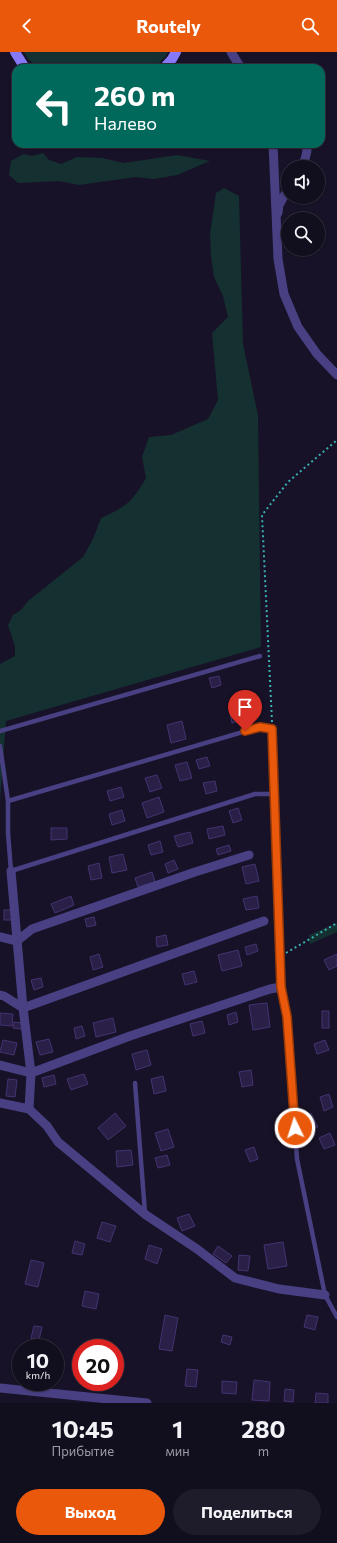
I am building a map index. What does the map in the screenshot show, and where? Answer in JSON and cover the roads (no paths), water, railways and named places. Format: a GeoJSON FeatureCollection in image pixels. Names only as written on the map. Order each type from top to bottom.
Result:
{"type":"FeatureCollection","features":[{"type":"Feature","properties":{"kind":"main road"},"geometry":{"type":"LineString","coordinates":[[15,52],[22,64]]}},
{"type":"Feature","properties":{"kind":"main road"},"geometry":{"type":"LineString","coordinates":[[168,64],[176,52]]}},
{"type":"Feature","properties":{"kind":"street"},"geometry":{"type":"LineString","coordinates":[[231,52],[238,64]]}},
{"type":"Feature","properties":{"kind":"street"},"geometry":{"type":"LineString","coordinates":[[272,148],[278,259],[284,294],[298,327],[317,354],[337,375]]}},
{"type":"Feature","properties":{"kind":"street"},"geometry":{"type":"LineString","coordinates":[[305,160],[307,148]]}},
{"type":"Feature","properties":{"kind":"street"},"geometry":{"type":"LineString","coordinates":[[276,220],[281,203]]}},
{"type":"Feature","properties":{"kind":"street"},"geometry":{"type":"LineString","coordinates":[[0,937],[17,940],[32,929],[195,872],[249,855]]}},
{"type":"Feature","properties":{"kind":"street"},"geometry":{"type":"LineString","coordinates":[[11,871],[23,1008],[31,1073],[29,1109]]}},
{"type":"Feature","properties":{"kind":"street"},"geometry":{"type":"LineString","coordinates":[[23,1008],[264,921]]}},
{"type":"Feature","properties":{"kind":"street"},"geometry":{"type":"LineString","coordinates":[[0,1065],[31,1073],[130,1036],[270,989],[281,987]]}},
{"type":"Feature","properties":{"kind":"street"},"geometry":{"type":"LineString","coordinates":[[0,995],[23,1008]]}},
{"type":"Feature","properties":{"kind":"street"},"geometry":{"type":"LineString","coordinates":[[0,1103],[29,1109],[47,1126],[58,1142],[146,1214],[197,1249],[235,1278],[279,1289],[325,1295]]}},
{"type":"Feature","properties":{"kind":"street"},"geometry":{"type":"LineString","coordinates":[[0,1388],[147,1403]]}},
{"type":"Feature","properties":{"kind":"lane"},"geometry":{"type":"LineString","coordinates":[[0,731],[260,656]]}},
{"type":"Feature","properties":{"kind":"lane"},"geometry":{"type":"LineString","coordinates":[[8,801],[260,727],[272,729],[281,987],[287,1017],[298,1160],[325,1295],[337,1317]]}},
{"type":"Feature","properties":{"kind":"lane"},"geometry":{"type":"LineString","coordinates":[[0,746],[8,801],[8,833],[11,871],[255,794],[275,794]]}},
{"type":"Feature","properties":{"kind":"lane"},"geometry":{"type":"LineString","coordinates":[[135,1084],[146,1214]]}}]}
